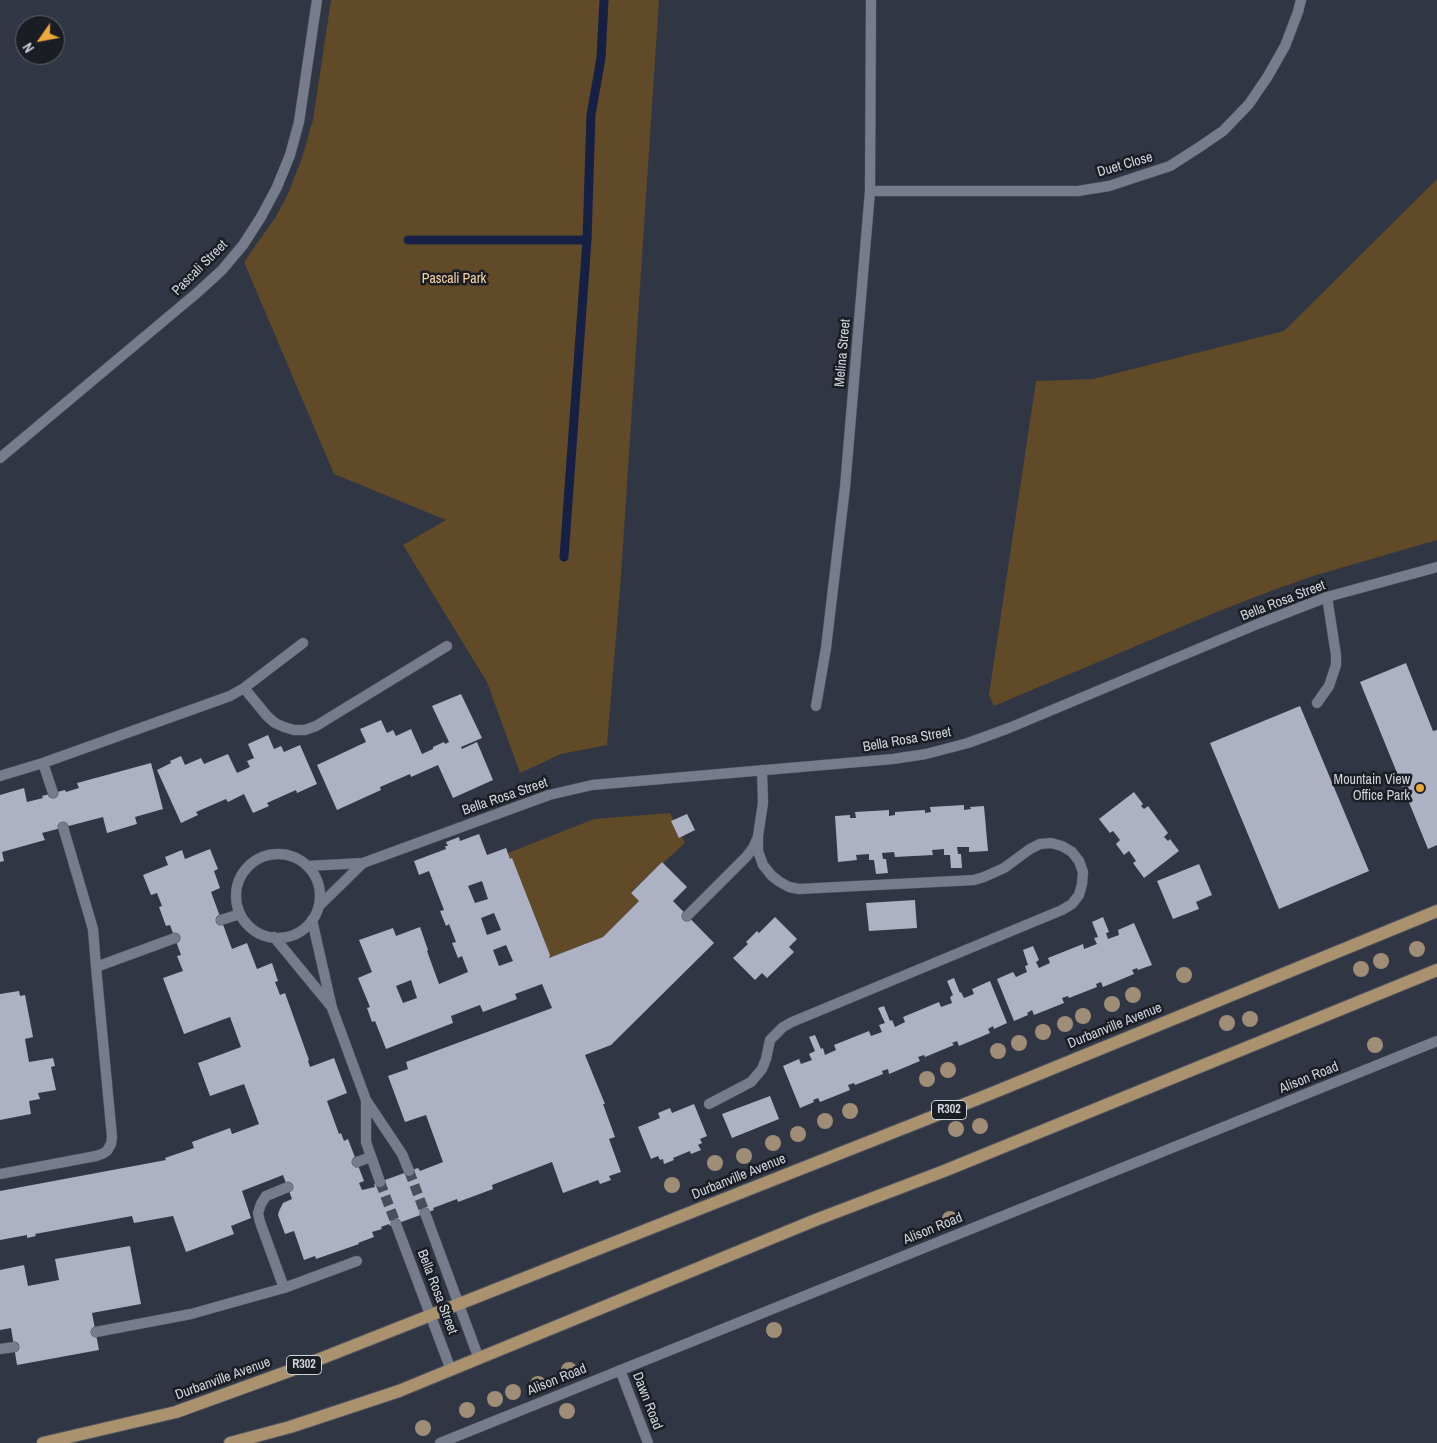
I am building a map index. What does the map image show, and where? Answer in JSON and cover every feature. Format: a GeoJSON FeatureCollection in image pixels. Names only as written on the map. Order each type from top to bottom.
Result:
{"type":"FeatureCollection","features":[{"type":"Feature","properties":{"kind":"main road","name":"Durbanville Avenue"},"geometry":{"type":"LineString","coordinates":[[42,1443],[176,1412],[292,1370],[990,1094],[1437,911]]}},
{"type":"Feature","properties":{"kind":"main road"},"geometry":{"type":"LineString","coordinates":[[230,1443],[290,1427],[399,1391],[809,1223],[953,1168],[1437,970]]}},
{"type":"Feature","properties":{"kind":"street","name":"Pascali Street"},"geometry":{"type":"LineString","coordinates":[[0,458],[198,292],[222,270],[243,245],[277,187],[290,155],[299,122],[317,0]]}},
{"type":"Feature","properties":{"kind":"street","name":"Melina Street"},"geometry":{"type":"LineString","coordinates":[[816,706],[826,648],[845,487],[870,191],[871,0]]}},
{"type":"Feature","properties":{"kind":"street","name":"Duet Close"},"geometry":{"type":"LineString","coordinates":[[870,191],[1078,191],[1108,186],[1170,166],[1223,131],[1249,104],[1285,46],[1301,0]]}},
{"type":"Feature","properties":{"kind":"street","name":"Bella Rosa Street"},"geometry":{"type":"LineString","coordinates":[[307,866],[363,863],[549,795],[592,786],[892,759],[926,754],[968,743],[1009,728],[1327,597],[1437,567]]}},
{"type":"Feature","properties":{"kind":"street"},"geometry":{"type":"LineString","coordinates":[[1317,703],[1328,686],[1336,665],[1327,597]]}},
{"type":"Feature","properties":{"kind":"street"},"geometry":{"type":"LineString","coordinates":[[0,776],[43,763],[230,696],[244,688],[304,643]]}},
{"type":"Feature","properties":{"kind":"street"},"geometry":{"type":"LineString","coordinates":[[244,688],[267,716],[275,722],[294,730],[305,730],[316,726],[447,646]]}},
{"type":"Feature","properties":{"kind":"street"},"geometry":{"type":"LineString","coordinates":[[43,763],[53,793]]}},
{"type":"Feature","properties":{"kind":"street"},"geometry":{"type":"LineString","coordinates":[[709,1104],[751,1082],[762,1069],[770,1040],[783,1027],[1062,910],[1072,904],[1079,895],[1082,884],[1083,872],[1079,861],[1072,852],[1062,846],[1040,844],[1004,868],[974,880],[799,889],[780,882],[772,876],[763,864],[758,851],[758,836],[763,803],[762,770]]}},
{"type":"Feature","properties":{"kind":"street"},"geometry":{"type":"LineString","coordinates":[[0,1174],[102,1154],[108,1150],[111,1144],[112,1137],[93,929],[63,827]]}},
{"type":"Feature","properties":{"kind":"street"},"geometry":{"type":"LineString","coordinates":[[687,916],[746,857],[753,848],[758,836]]}},
{"type":"Feature","properties":{"kind":"street"},"geometry":{"type":"LineString","coordinates":[[282,854],[296,858],[307,866],[316,878],[320,892],[319,906],[312,920],[302,930],[289,936],[274,937],[260,934],[248,925],[240,914],[236,899],[237,884],[243,872],[254,861],[267,855],[282,854]]}},
{"type":"Feature","properties":{"kind":"street","name":"Bella Rosa Street"},"geometry":{"type":"LineString","coordinates":[[319,906],[363,863]]}},
{"type":"Feature","properties":{"kind":"street"},"geometry":{"type":"LineString","coordinates":[[221,920],[240,914]]}},
{"type":"Feature","properties":{"kind":"street"},"geometry":{"type":"LineString","coordinates":[[312,920],[332,1008],[366,1100],[402,1154],[409,1171]]}},
{"type":"Feature","properties":{"kind":"street"},"geometry":{"type":"LineString","coordinates":[[274,937],[332,1008]]}},
{"type":"Feature","properties":{"kind":"street"},"geometry":{"type":"LineString","coordinates":[[96,967],[174,938]]}},
{"type":"Feature","properties":{"kind":"street","name":"Alison Road"},"geometry":{"type":"LineString","coordinates":[[440,1443],[1437,1042]]}},
{"type":"Feature","properties":{"kind":"street"},"geometry":{"type":"LineString","coordinates":[[366,1100],[366,1142],[380,1182]]}},
{"type":"Feature","properties":{"kind":"street"},"geometry":{"type":"LineString","coordinates":[[357,1162],[371,1156]]}},
{"type":"Feature","properties":{"kind":"street"},"geometry":{"type":"LineString","coordinates":[[284,1288],[258,1213],[266,1196],[288,1187]]}},
{"type":"Feature","properties":{"kind":"street","name":"Bella Rosa Street"},"geometry":{"type":"LineString","coordinates":[[425,1214],[479,1359]]}},
{"type":"Feature","properties":{"kind":"street","name":"Bella Rosa Street"},"geometry":{"type":"LineString","coordinates":[[396,1224],[451,1370]]}},
{"type":"Feature","properties":{"kind":"street"},"geometry":{"type":"LineString","coordinates":[[96,1332],[191,1314],[284,1288],[357,1261]]}},
{"type":"Feature","properties":{"kind":"street"},"geometry":{"type":"LineString","coordinates":[[0,1349],[14,1347]]}},
{"type":"Feature","properties":{"kind":"street","name":"Dawn Road"},"geometry":{"type":"LineString","coordinates":[[620,1370],[648,1443]]}},
{"type":"Feature","properties":{"kind":"green space","name":"Pascali Park"},"geometry":{"type":"Polygon","coordinates":[[[331,0],[659,0],[620,590],[607,745],[561,754],[520,773],[487,682],[403,545],[446,520],[334,474],[244,262],[275,218],[288,194],[302,158],[313,120],[331,0]]]}},
{"type":"Feature","properties":{"kind":"green space"},"geometry":{"type":"Polygon","coordinates":[[[1437,179],[1437,540],[1313,576],[1271,591],[994,706],[989,695],[1036,381],[1093,379],[1284,331],[1437,179]]]}},
{"type":"Feature","properties":{"kind":"green space"},"geometry":{"type":"Polygon","coordinates":[[[670,813],[685,843],[631,892],[639,901],[603,937],[549,958],[508,853],[594,819],[670,813]]]}},
{"type":"Feature","properties":{"kind":"building","name":"Mountain View Office Park"},"geometry":{"type":"Polygon","coordinates":[[[1406,663],[1433,731],[1437,730],[1437,845],[1428,849],[1360,682],[1406,663]]]}},
{"type":"Feature","properties":{"kind":"building"},"geometry":{"type":"Polygon","coordinates":[[[461,694],[482,738],[461,747],[462,749],[477,742],[493,780],[453,798],[438,765],[411,777],[410,774],[380,787],[381,790],[337,810],[317,765],[366,742],[360,729],[381,720],[387,733],[393,730],[396,736],[411,729],[422,754],[444,742],[445,744],[449,742],[432,706],[461,694]]]}},
{"type":"Feature","properties":{"kind":"building"},"geometry":{"type":"Polygon","coordinates":[[[1300,706],[1369,871],[1279,909],[1210,743],[1300,706]]]}},
{"type":"Feature","properties":{"kind":"building"},"geometry":{"type":"Polygon","coordinates":[[[268,735],[274,749],[281,746],[284,752],[300,745],[317,784],[297,793],[296,790],[267,803],[269,806],[253,813],[244,794],[228,802],[226,799],[196,812],[198,815],[181,823],[157,770],[181,756],[185,765],[201,758],[204,764],[228,754],[237,773],[250,767],[247,761],[254,758],[248,744],[268,735]]]}},
{"type":"Feature","properties":{"kind":"building"},"geometry":{"type":"Polygon","coordinates":[[[151,763],[163,809],[135,817],[137,824],[107,833],[103,817],[42,833],[45,840],[2,852],[4,861],[0,862],[0,795],[24,788],[27,802],[43,798],[42,796],[79,788],[77,783],[151,763]]]}},
{"type":"Feature","properties":{"kind":"building"},"geometry":{"type":"Polygon","coordinates":[[[1134,792],[1143,804],[1141,806],[1144,809],[1148,806],[1168,833],[1164,837],[1168,841],[1170,839],[1179,851],[1144,878],[1133,863],[1136,861],[1129,851],[1124,855],[1116,844],[1120,840],[1113,831],[1110,833],[1099,819],[1134,792]]]}},
{"type":"Feature","properties":{"kind":"building"},"geometry":{"type":"Polygon","coordinates":[[[964,805],[964,810],[971,809],[970,807],[984,806],[988,851],[969,852],[969,847],[957,847],[958,854],[961,854],[962,868],[951,868],[950,855],[944,855],[944,849],[932,850],[933,855],[895,857],[894,852],[882,853],[883,859],[886,859],[888,873],[876,874],[874,860],[869,860],[869,854],[856,855],[857,860],[838,862],[835,816],[850,815],[850,818],[856,818],[855,812],[889,810],[889,816],[895,815],[895,812],[925,810],[925,813],[931,812],[930,807],[964,805]]]}},
{"type":"Feature","properties":{"kind":"building"},"geometry":{"type":"Polygon","coordinates":[[[687,814],[695,830],[679,838],[671,821],[687,814]]]}},
{"type":"Feature","properties":{"kind":"building"},"geometry":{"type":"Polygon","coordinates":[[[479,834],[487,855],[506,848],[510,859],[512,858],[550,955],[549,958],[603,937],[639,901],[631,893],[662,862],[687,887],[673,901],[714,943],[611,1045],[585,1055],[605,1104],[603,1104],[615,1137],[609,1139],[621,1172],[609,1176],[611,1180],[600,1184],[598,1180],[563,1193],[552,1162],[492,1185],[493,1189],[458,1202],[457,1199],[396,1224],[381,1227],[382,1229],[372,1232],[374,1237],[316,1259],[315,1256],[304,1260],[294,1231],[285,1234],[278,1215],[283,1203],[292,1199],[283,1175],[242,1191],[251,1218],[231,1226],[234,1234],[186,1252],[173,1216],[134,1223],[132,1216],[35,1234],[36,1236],[27,1238],[27,1235],[0,1240],[0,1191],[166,1160],[165,1158],[194,1148],[192,1142],[230,1128],[232,1134],[259,1124],[244,1084],[210,1096],[198,1063],[241,1047],[230,1017],[184,1034],[163,978],[183,971],[177,956],[181,955],[170,925],[166,926],[159,907],[162,906],[157,893],[151,895],[143,875],[168,865],[165,857],[182,850],[185,859],[210,849],[218,869],[214,871],[220,888],[211,892],[232,949],[247,943],[257,969],[272,963],[278,981],[275,982],[280,995],[285,993],[310,1067],[334,1058],[347,1093],[327,1101],[339,1134],[341,1133],[344,1141],[348,1139],[364,1181],[359,1183],[362,1190],[375,1187],[374,1184],[418,1168],[420,1171],[443,1162],[426,1115],[405,1122],[388,1076],[408,1069],[406,1062],[552,1008],[542,984],[515,994],[517,999],[483,1012],[480,1005],[451,1016],[453,1023],[386,1049],[375,1021],[372,1022],[367,1008],[370,1007],[358,978],[372,972],[359,940],[393,928],[396,936],[420,927],[439,984],[468,972],[462,956],[458,958],[452,943],[456,942],[449,924],[446,926],[440,911],[444,910],[429,871],[419,875],[414,861],[446,849],[445,846],[448,846],[446,842],[459,837],[460,841],[479,834]],[[482,881],[468,886],[475,903],[488,899],[482,881]],[[494,913],[481,918],[487,935],[501,930],[494,913]],[[506,945],[493,950],[499,966],[513,961],[506,945]],[[411,980],[396,986],[403,1003],[417,998],[411,980]]]}},
{"type":"Feature","properties":{"kind":"building"},"geometry":{"type":"Polygon","coordinates":[[[1199,864],[1212,895],[1196,902],[1199,909],[1173,919],[1157,881],[1199,864]]]}},
{"type":"Feature","properties":{"kind":"building"},"geometry":{"type":"Polygon","coordinates":[[[915,900],[917,928],[869,931],[866,903],[915,900]]]}},
{"type":"Feature","properties":{"kind":"building"},"geometry":{"type":"Polygon","coordinates":[[[775,917],[797,939],[789,947],[794,952],[767,978],[762,973],[755,980],[733,958],[748,944],[746,942],[757,931],[759,933],[775,917]]]}},
{"type":"Feature","properties":{"kind":"building"},"geometry":{"type":"Polygon","coordinates":[[[1103,917],[1109,932],[1106,933],[1108,939],[1119,935],[1118,930],[1134,923],[1152,965],[1132,970],[1134,974],[1103,987],[1101,982],[1096,984],[1097,987],[1069,998],[1068,996],[1062,998],[1064,1003],[1034,1015],[1032,1010],[1027,1013],[1028,1015],[1014,1021],[997,979],[1013,972],[1016,977],[1027,972],[1025,966],[1028,965],[1023,950],[1033,946],[1039,960],[1036,962],[1039,968],[1050,963],[1048,958],[1083,944],[1084,949],[1097,944],[1094,938],[1098,937],[1092,922],[1103,917]]]}},
{"type":"Feature","properties":{"kind":"building"},"geometry":{"type":"Polygon","coordinates":[[[954,978],[964,998],[974,994],[972,989],[990,981],[1007,1023],[994,1029],[993,1026],[988,1029],[990,1033],[959,1046],[957,1041],[952,1043],[954,1045],[925,1057],[924,1055],[918,1057],[920,1061],[889,1074],[888,1069],[882,1071],[883,1074],[855,1085],[854,1083],[848,1085],[850,1090],[820,1102],[818,1098],[813,1100],[814,1102],[800,1108],[783,1066],[799,1059],[801,1064],[812,1060],[809,1054],[815,1051],[809,1037],[815,1035],[825,1055],[836,1050],[834,1045],[869,1031],[871,1036],[882,1032],[879,1025],[885,1023],[878,1008],[884,1006],[890,1021],[892,1020],[895,1027],[905,1022],[903,1017],[939,1002],[941,1007],[952,1003],[950,997],[953,995],[947,981],[954,978]]]}},
{"type":"Feature","properties":{"kind":"building"},"geometry":{"type":"Polygon","coordinates":[[[19,991],[20,996],[25,995],[33,1037],[25,1039],[29,1062],[53,1058],[55,1066],[51,1067],[56,1090],[38,1093],[40,1099],[29,1101],[31,1114],[0,1120],[0,994],[19,991]]]}},
{"type":"Feature","properties":{"kind":"building"},"geometry":{"type":"Polygon","coordinates":[[[770,1096],[779,1119],[732,1138],[722,1114],[770,1096]]]}},
{"type":"Feature","properties":{"kind":"building"},"geometry":{"type":"Polygon","coordinates":[[[694,1104],[707,1136],[700,1139],[702,1143],[698,1145],[701,1150],[691,1154],[690,1151],[664,1164],[663,1159],[660,1160],[658,1156],[651,1159],[638,1127],[660,1118],[658,1113],[670,1108],[672,1113],[694,1104]]]}},
{"type":"Feature","properties":{"kind":"building"},"geometry":{"type":"Polygon","coordinates":[[[130,1246],[141,1304],[92,1313],[99,1350],[17,1365],[11,1328],[0,1330],[0,1270],[24,1265],[28,1286],[59,1280],[55,1259],[130,1246]]]}},
{"type":"Feature","properties":{"kind":"waterway"},"geometry":{"type":"LineString","coordinates":[[564,557],[587,240],[591,115],[601,58],[604,0]]}},
{"type":"Feature","properties":{"kind":"waterway"},"geometry":{"type":"LineString","coordinates":[[408,240],[587,240]]}},
{"type":"Feature","properties":{"kind":"tunnel"},"geometry":{"type":"LineString","coordinates":[[409,1171],[425,1213]]}},
{"type":"Feature","properties":{"kind":"tunnel"},"geometry":{"type":"LineString","coordinates":[[380,1182],[396,1224]]}},
{"type":"Feature","properties":{"kind":"place","name":"Mountain View Office Park"},"geometry":{"type":"Point","coordinates":[1420,788]}}]}
